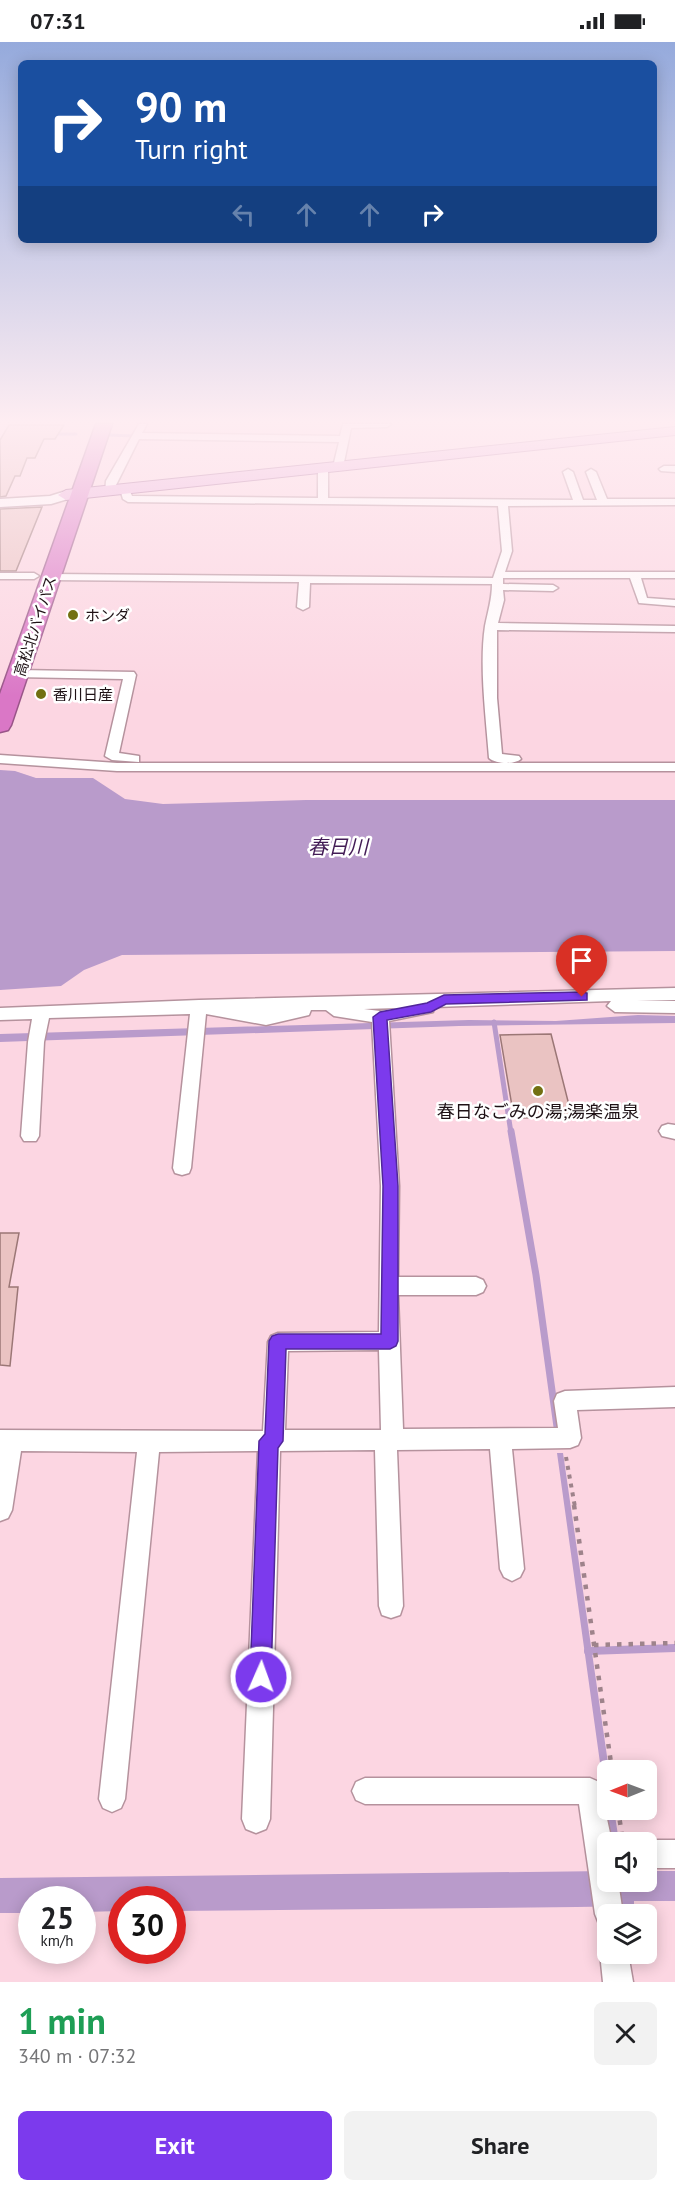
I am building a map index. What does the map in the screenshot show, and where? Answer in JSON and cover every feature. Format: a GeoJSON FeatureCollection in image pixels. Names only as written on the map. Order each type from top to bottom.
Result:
{"type":"FeatureCollection","features":[{"type":"Feature","properties":{"kind":"highway","name":"高松北バイパス"},"geometry":{"type":"LineString","coordinates":[[0,675],[42,577],[65,515]]}},
{"type":"Feature","properties":{"kind":"highway","name":"高松北バイパス"},"geometry":{"type":"LineString","coordinates":[[0,725],[5,698],[19,674],[42,577]]}},
{"type":"Feature","properties":{"kind":"street"},"geometry":{"type":"LineString","coordinates":[[496,758],[491,698],[492,626],[498,600],[498,581],[507,551],[504,515]]}},
{"type":"Feature","properties":{"kind":"street"},"geometry":{"type":"LineString","coordinates":[[0,576],[498,581],[634,575],[675,576]]}},
{"type":"Feature","properties":{"kind":"street"},"geometry":{"type":"LineString","coordinates":[[634,575],[643,601],[675,603]]}},
{"type":"Feature","properties":{"kind":"street"},"geometry":{"type":"LineString","coordinates":[[303,607],[305,580]]}},
{"type":"Feature","properties":{"kind":"street"},"geometry":{"type":"LineString","coordinates":[[498,581],[553,588]]}},
{"type":"Feature","properties":{"kind":"street"},"geometry":{"type":"LineString","coordinates":[[492,626],[675,629]]}},
{"type":"Feature","properties":{"kind":"street"},"geometry":{"type":"LineString","coordinates":[[19,674],[130,675],[112,756],[136,759],[289,759],[300,765]]}},
{"type":"Feature","properties":{"kind":"street"},"geometry":{"type":"LineString","coordinates":[[366,765],[400,759],[496,758],[565,760],[596,767]]}},
{"type":"Feature","properties":{"kind":"street"},"geometry":{"type":"LineString","coordinates":[[0,759],[117,767],[300,765],[675,767]]}},
{"type":"Feature","properties":{"kind":"street"},"geometry":{"type":"LineString","coordinates":[[0,1014],[199,1006],[266,1019],[315,1005],[675,994]]}},
{"type":"Feature","properties":{"kind":"street"},"geometry":{"type":"LineString","coordinates":[[559,998],[579,1005],[675,1007]]}},
{"type":"Feature","properties":{"kind":"street"},"geometry":{"type":"LineString","coordinates":[[315,1005],[380,1024],[431,1007],[444,1000]]}},
{"type":"Feature","properties":{"kind":"street"},"geometry":{"type":"LineString","coordinates":[[182,1168],[199,1006]]}},
{"type":"Feature","properties":{"kind":"street"},"geometry":{"type":"LineString","coordinates":[[30,1136],[37,1037],[42,1012]]}},
{"type":"Feature","properties":{"kind":"street"},"geometry":{"type":"LineString","coordinates":[[380,1024],[390,1186],[388,1286],[391,1605]]}},
{"type":"Feature","properties":{"kind":"street"},"geometry":{"type":"LineString","coordinates":[[388,1286],[476,1286]]}},
{"type":"Feature","properties":{"kind":"street"},"geometry":{"type":"LineString","coordinates":[[256,1819],[271,1441],[278,1341],[390,1341]]}},
{"type":"Feature","properties":{"kind":"street"},"geometry":{"type":"LineString","coordinates":[[0,1510],[6,1440],[148,1443],[558,1439],[570,1438],[565,1401],[675,1397]]}},
{"type":"Feature","properties":{"kind":"street"},"geometry":{"type":"LineString","coordinates":[[500,1441],[512,1569]]}},
{"type":"Feature","properties":{"kind":"street"},"geometry":{"type":"LineString","coordinates":[[112,1799],[148,1443]]}},
{"type":"Feature","properties":{"kind":"street"},"geometry":{"type":"LineString","coordinates":[[365,1791],[590,1791],[605,1832]]}},
{"type":"Feature","properties":{"kind":"street"},"geometry":{"type":"LineString","coordinates":[[657,1854],[675,1854]]}},
{"type":"Feature","properties":{"kind":"street"},"geometry":{"type":"LineString","coordinates":[[616,1964],[618,1982]]}},
{"type":"Feature","properties":{"kind":"path"},"geometry":{"type":"LineString","coordinates":[[558,1439],[586,1573],[611,1760]]}},
{"type":"Feature","properties":{"kind":"path"},"geometry":{"type":"LineString","coordinates":[[594,1644],[675,1643]]}},
{"type":"Feature","properties":{"kind":"water","name":"春日川"},"geometry":{"type":"Polygon","coordinates":[[[0,770],[15,771],[36,778],[93,778],[125,799],[163,804],[306,800],[675,800],[675,951],[122,955],[84,970],[61,986],[0,990],[0,770]]]}},
{"type":"Feature","properties":{"kind":"water"},"geometry":{"type":"Polygon","coordinates":[[[638,1015],[675,1016],[675,1023],[459,1026],[0,1042],[0,1034],[469,1020],[556,1021],[638,1015]]]}},
{"type":"Feature","properties":{"kind":"water"},"geometry":{"type":"Polygon","coordinates":[[[557,1453],[563,1453],[608,1760],[600,1760],[557,1453]]]}},
{"type":"Feature","properties":{"kind":"water"},"geometry":{"type":"Polygon","coordinates":[[[608,1820],[616,1820],[617,1832],[610,1832],[608,1820]]]}},
{"type":"Feature","properties":{"kind":"water"},"geometry":{"type":"Polygon","coordinates":[[[597,1871],[597,1892],[657,1892],[657,1871],[675,1871],[675,1901],[634,1901],[634,1904],[597,1904],[597,1906],[186,1911],[186,1886],[108,1886],[108,1911],[96,1912],[96,1886],[18,1886],[18,1913],[0,1913],[0,1878],[597,1871]]]}},
{"type":"Feature","properties":{"kind":"building"},"geometry":{"type":"Polygon","coordinates":[[[0,515],[39,515],[16,571],[0,571],[0,515]]]}},
{"type":"Feature","properties":{"kind":"building","name":"春日なごみの湯;湯楽温泉"},"geometry":{"type":"Polygon","coordinates":[[[551,1034],[572,1117],[514,1118],[500,1035],[551,1034]]]}},
{"type":"Feature","properties":{"kind":"building"},"geometry":{"type":"Polygon","coordinates":[[[0,1233],[19,1233],[9,1287],[18,1287],[10,1366],[0,1365],[0,1233]]]}},
{"type":"Feature","properties":{"kind":"waterway"},"geometry":{"type":"LineString","coordinates":[[494,1022],[511,1133]]}},
{"type":"Feature","properties":{"kind":"waterway"},"geometry":{"type":"LineString","coordinates":[[511,1131],[536,1275],[558,1434]]}},
{"type":"Feature","properties":{"kind":"waterway"},"geometry":{"type":"LineString","coordinates":[[588,1651],[675,1648]]}},
{"type":"Feature","properties":{"kind":"place","name":"ホンダ"},"geometry":{"type":"Point","coordinates":[73,615]}},
{"type":"Feature","properties":{"kind":"place","name":"香川日産"},"geometry":{"type":"Point","coordinates":[41,694]}},
{"type":"Feature","properties":{"kind":"place","name":"春日なごみの湯;湯楽温泉"},"geometry":{"type":"Point","coordinates":[538,1091]}},
{"type":"Feature","properties":{"kind":"route"},"geometry":{"type":"LineString","coordinates":[[261,1677],[269,1441],[274,1441],[278,1341],[390,1341],[388,1286],[390,1186],[380,1017],[431,1007],[444,1000],[582,997]]}}]}
